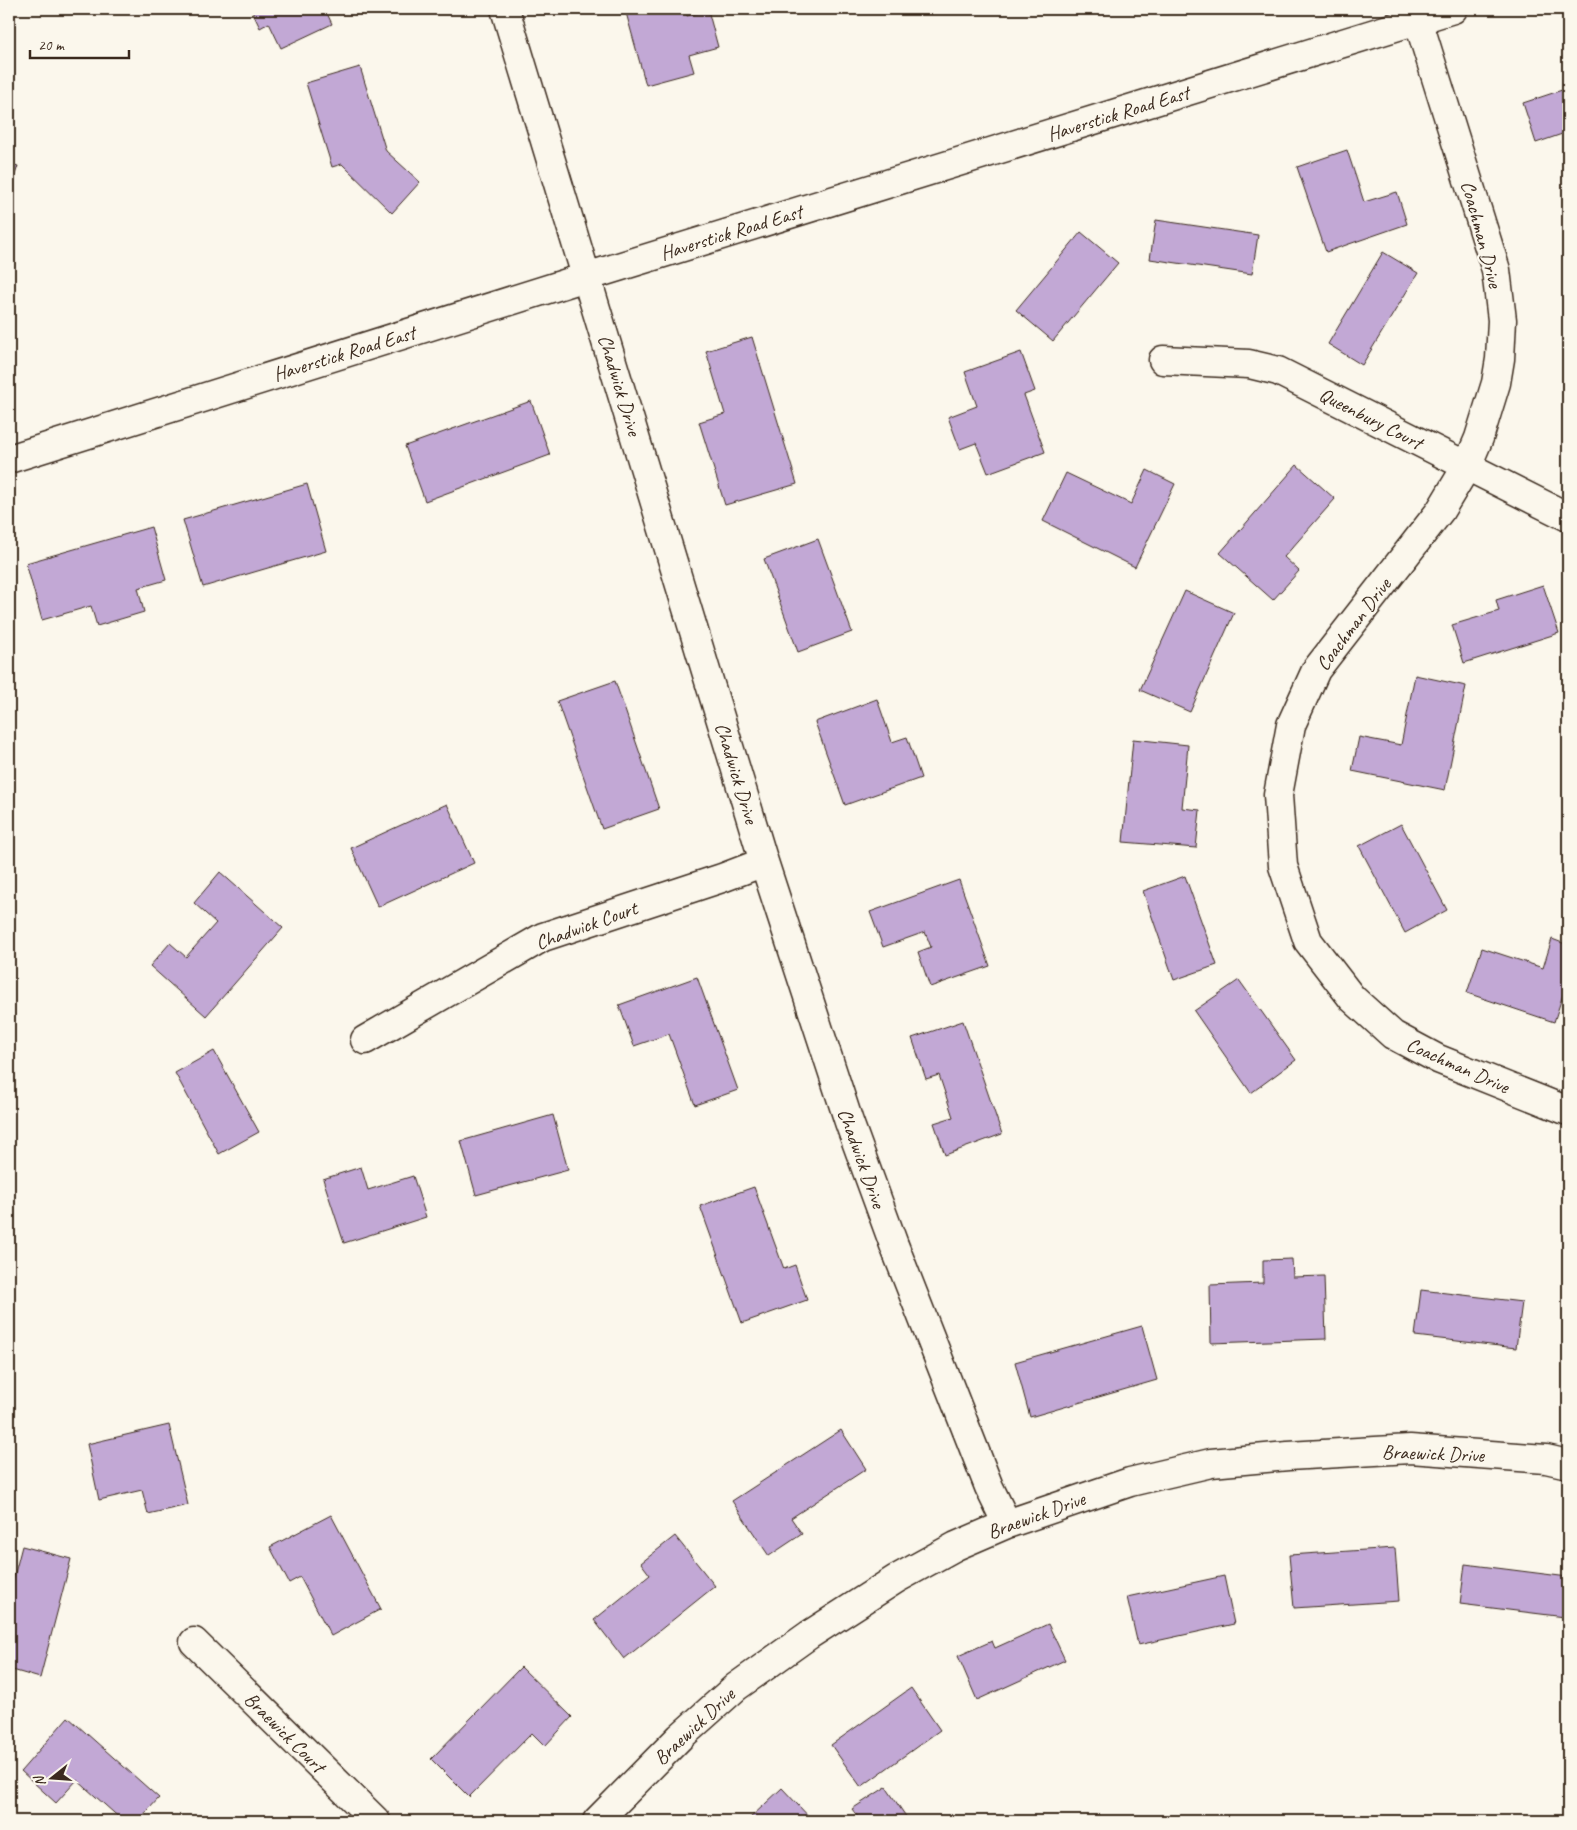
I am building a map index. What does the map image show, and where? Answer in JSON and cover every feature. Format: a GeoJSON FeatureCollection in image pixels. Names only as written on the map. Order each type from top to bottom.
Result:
{"type":"FeatureCollection","features":[{"type":"Feature","properties":{"kind":"street","name":"Chadwick Drive"},"geometry":{"type":"LineString","coordinates":[[505,9],[764,862],[849,1122],[894,1246],[989,1487],[1007,1524]]}},
{"type":"Feature","properties":{"kind":"street","name":"Haverstick Road East"},"geometry":{"type":"LineString","coordinates":[[9,459],[586,277],[1453,9]]}},
{"type":"Feature","properties":{"kind":"street","name":"Coachman Drive"},"geometry":{"type":"LineString","coordinates":[[1418,20],[1496,270],[1502,320],[1500,359],[1496,383],[1476,447],[1467,466],[1440,511],[1316,670],[1291,725],[1278,796],[1283,866],[1308,941],[1352,998],[1393,1035],[1438,1059],[1568,1111]]}},
{"type":"Feature","properties":{"kind":"street","name":"Queenbury Court"},"geometry":{"type":"LineString","coordinates":[[1163,360],[1249,364],[1278,371],[1568,517]]}},
{"type":"Feature","properties":{"kind":"street","name":"Chadwick Court"},"geometry":{"type":"LineString","coordinates":[[366,1040],[543,937],[722,878],[764,862]]}},
{"type":"Feature","properties":{"kind":"street","name":"Braewick Drive"},"geometry":{"type":"LineString","coordinates":[[597,1821],[680,1737],[736,1687],[809,1635],[896,1579],[956,1546],[1007,1524],[1130,1482],[1211,1464],[1288,1456],[1410,1449],[1546,1459],[1568,1464]]}},
{"type":"Feature","properties":{"kind":"street","name":"Braewick Court"},"geometry":{"type":"LineString","coordinates":[[194,1642],[376,1821]]}},
{"type":"Feature","properties":{"kind":"building"},"geometry":{"type":"Polygon","coordinates":[[[251,9],[325,9],[332,24],[281,48],[269,23],[260,28],[251,9]]]}},
{"type":"Feature","properties":{"kind":"building"},"geometry":{"type":"Polygon","coordinates":[[[625,9],[685,9],[687,16],[708,10],[718,47],[689,55],[694,72],[646,85],[625,9]]]}},
{"type":"Feature","properties":{"kind":"building"},"geometry":{"type":"Polygon","coordinates":[[[360,67],[386,151],[420,182],[392,213],[342,164],[332,167],[306,83],[360,67]]]}},
{"type":"Feature","properties":{"kind":"building"},"geometry":{"type":"Polygon","coordinates":[[[1568,88],[1568,132],[1536,143],[1523,103],[1568,88]]]}},
{"type":"Feature","properties":{"kind":"building"},"geometry":{"type":"Polygon","coordinates":[[[1347,150],[1364,202],[1397,192],[1407,224],[1326,252],[1297,167],[1347,150]]]}},
{"type":"Feature","properties":{"kind":"building"},"geometry":{"type":"Polygon","coordinates":[[[9,163],[18,166],[9,192],[9,163]]]}},
{"type":"Feature","properties":{"kind":"building"},"geometry":{"type":"Polygon","coordinates":[[[1568,207],[1568,231],[1563,208],[1568,207]]]}},
{"type":"Feature","properties":{"kind":"building"},"geometry":{"type":"Polygon","coordinates":[[[1156,220],[1258,235],[1252,274],[1150,259],[1156,220]]]}},
{"type":"Feature","properties":{"kind":"building"},"geometry":{"type":"Polygon","coordinates":[[[1081,232],[1118,263],[1053,341],[1016,310],[1081,232]]]}},
{"type":"Feature","properties":{"kind":"building"},"geometry":{"type":"Polygon","coordinates":[[[1383,252],[1418,273],[1362,365],[1328,344],[1383,252]]]}},
{"type":"Feature","properties":{"kind":"building"},"geometry":{"type":"Polygon","coordinates":[[[752,337],[797,484],[725,505],[699,422],[725,414],[706,351],[752,337]]]}},
{"type":"Feature","properties":{"kind":"building"},"geometry":{"type":"Polygon","coordinates":[[[1021,352],[1035,391],[1024,395],[1045,452],[988,473],[976,443],[960,449],[948,417],[977,406],[965,372],[1021,352]]]}},
{"type":"Feature","properties":{"kind":"building"},"geometry":{"type":"Polygon","coordinates":[[[531,401],[550,455],[425,501],[405,446],[531,401]]]}},
{"type":"Feature","properties":{"kind":"building"},"geometry":{"type":"Polygon","coordinates":[[[1297,465],[1335,499],[1284,557],[1299,571],[1273,600],[1220,553],[1297,465]]]}},
{"type":"Feature","properties":{"kind":"building"},"geometry":{"type":"Polygon","coordinates":[[[1147,470],[1175,484],[1135,567],[1043,521],[1066,473],[1131,504],[1147,470]]]}},
{"type":"Feature","properties":{"kind":"building"},"geometry":{"type":"Polygon","coordinates":[[[307,484],[326,551],[203,587],[183,520],[307,484]]]}},
{"type":"Feature","properties":{"kind":"building"},"geometry":{"type":"Polygon","coordinates":[[[151,527],[166,580],[138,588],[144,612],[97,626],[91,606],[42,620],[26,563],[151,527]]]}},
{"type":"Feature","properties":{"kind":"building"},"geometry":{"type":"Polygon","coordinates":[[[818,539],[852,632],[798,652],[764,559],[818,539]]]}},
{"type":"Feature","properties":{"kind":"building"},"geometry":{"type":"Polygon","coordinates":[[[1543,585],[1559,633],[1464,663],[1452,625],[1499,611],[1496,600],[1543,585]]]}},
{"type":"Feature","properties":{"kind":"building"},"geometry":{"type":"Polygon","coordinates":[[[1185,591],[1234,613],[1190,712],[1140,690],[1185,591]]]}},
{"type":"Feature","properties":{"kind":"building"},"geometry":{"type":"Polygon","coordinates":[[[1415,675],[1466,686],[1445,790],[1352,771],[1359,737],[1401,745],[1415,675]]]}},
{"type":"Feature","properties":{"kind":"building"},"geometry":{"type":"Polygon","coordinates":[[[615,681],[659,809],[602,829],[557,701],[615,681]]]}},
{"type":"Feature","properties":{"kind":"building"},"geometry":{"type":"Polygon","coordinates":[[[877,699],[892,742],[907,737],[921,778],[845,805],[815,722],[877,699]]]}},
{"type":"Feature","properties":{"kind":"building"},"geometry":{"type":"Polygon","coordinates":[[[1133,739],[1188,745],[1182,808],[1200,810],[1196,848],[1123,842],[1133,739]]]}},
{"type":"Feature","properties":{"kind":"building"},"geometry":{"type":"Polygon","coordinates":[[[447,804],[474,863],[378,907],[351,848],[447,804]]]}},
{"type":"Feature","properties":{"kind":"building"},"geometry":{"type":"Polygon","coordinates":[[[1401,824],[1447,910],[1405,933],[1359,846],[1401,824]]]}},
{"type":"Feature","properties":{"kind":"building"},"geometry":{"type":"Polygon","coordinates":[[[220,872],[283,928],[206,1016],[150,966],[170,943],[186,957],[216,923],[194,903],[220,872]]]}},
{"type":"Feature","properties":{"kind":"building"},"geometry":{"type":"Polygon","coordinates":[[[1185,876],[1217,965],[1174,980],[1143,891],[1185,876]]]}},
{"type":"Feature","properties":{"kind":"building"},"geometry":{"type":"Polygon","coordinates":[[[959,880],[990,966],[930,987],[918,952],[931,947],[925,932],[883,947],[870,912],[959,880]]]}},
{"type":"Feature","properties":{"kind":"building"},"geometry":{"type":"Polygon","coordinates":[[[1552,939],[1568,945],[1568,979],[1554,1022],[1467,993],[1482,948],[1543,968],[1552,939]]]}},
{"type":"Feature","properties":{"kind":"building"},"geometry":{"type":"Polygon","coordinates":[[[697,977],[738,1090],[695,1105],[669,1034],[634,1046],[619,1005],[697,977]]]}},
{"type":"Feature","properties":{"kind":"building"},"geometry":{"type":"Polygon","coordinates":[[[1239,980],[1296,1060],[1251,1093],[1194,1011],[1239,980]]]}},
{"type":"Feature","properties":{"kind":"building"},"geometry":{"type":"Polygon","coordinates":[[[963,1021],[1002,1134],[945,1155],[934,1123],[953,1117],[939,1075],[926,1079],[912,1038],[963,1021]]]}},
{"type":"Feature","properties":{"kind":"building"},"geometry":{"type":"Polygon","coordinates":[[[214,1051],[259,1132],[219,1154],[175,1073],[214,1051]]]}},
{"type":"Feature","properties":{"kind":"building"},"geometry":{"type":"Polygon","coordinates":[[[553,1115],[568,1170],[476,1195],[461,1141],[553,1115]]]}},
{"type":"Feature","properties":{"kind":"building"},"geometry":{"type":"Polygon","coordinates":[[[361,1167],[368,1190],[413,1176],[426,1217],[344,1243],[323,1179],[361,1167]]]}},
{"type":"Feature","properties":{"kind":"building"},"geometry":{"type":"Polygon","coordinates":[[[754,1187],[784,1269],[795,1265],[807,1300],[742,1323],[700,1206],[754,1187]]]}},
{"type":"Feature","properties":{"kind":"building"},"geometry":{"type":"Polygon","coordinates":[[[1292,1259],[1293,1277],[1324,1276],[1326,1339],[1211,1343],[1210,1285],[1263,1283],[1263,1260],[1292,1259]]]}},
{"type":"Feature","properties":{"kind":"building"},"geometry":{"type":"Polygon","coordinates":[[[1421,1290],[1522,1302],[1516,1348],[1415,1336],[1421,1290]]]}},
{"type":"Feature","properties":{"kind":"building"},"geometry":{"type":"Polygon","coordinates":[[[1142,1326],[1157,1380],[1030,1417],[1015,1362],[1142,1326]]]}},
{"type":"Feature","properties":{"kind":"building"},"geometry":{"type":"Polygon","coordinates":[[[169,1425],[188,1505],[148,1514],[142,1490],[99,1500],[87,1444],[169,1425]]]}},
{"type":"Feature","properties":{"kind":"building"},"geometry":{"type":"Polygon","coordinates":[[[841,1430],[866,1469],[791,1518],[802,1534],[769,1556],[732,1501],[841,1430]]]}},
{"type":"Feature","properties":{"kind":"building"},"geometry":{"type":"Polygon","coordinates":[[[331,1515],[381,1609],[331,1636],[300,1577],[289,1583],[270,1547],[331,1515]]]}},
{"type":"Feature","properties":{"kind":"building"},"geometry":{"type":"Polygon","coordinates":[[[675,1536],[715,1586],[624,1659],[594,1620],[650,1575],[641,1563],[675,1536]]]}},
{"type":"Feature","properties":{"kind":"building"},"geometry":{"type":"Polygon","coordinates":[[[22,1546],[71,1559],[40,1678],[9,1669],[9,1596],[22,1546]]]}},
{"type":"Feature","properties":{"kind":"building"},"geometry":{"type":"Polygon","coordinates":[[[1395,1548],[1399,1601],[1294,1608],[1289,1555],[1395,1548]]]}},
{"type":"Feature","properties":{"kind":"building"},"geometry":{"type":"Polygon","coordinates":[[[1465,1564],[1568,1577],[1565,1617],[1460,1604],[1465,1564]]]}},
{"type":"Feature","properties":{"kind":"building"},"geometry":{"type":"Polygon","coordinates":[[[1224,1576],[1234,1624],[1138,1645],[1127,1597],[1224,1576]]]}},
{"type":"Feature","properties":{"kind":"building"},"geometry":{"type":"Polygon","coordinates":[[[1048,1624],[1065,1660],[977,1700],[958,1656],[992,1641],[995,1648],[1048,1624]]]}},
{"type":"Feature","properties":{"kind":"building"},"geometry":{"type":"Polygon","coordinates":[[[521,1667],[572,1717],[545,1746],[532,1733],[469,1797],[431,1759],[521,1667]]]}},
{"type":"Feature","properties":{"kind":"building"},"geometry":{"type":"Polygon","coordinates":[[[911,1688],[940,1730],[861,1787],[831,1745],[911,1688]]]}},
{"type":"Feature","properties":{"kind":"building"},"geometry":{"type":"Polygon","coordinates":[[[68,1717],[159,1798],[138,1821],[123,1821],[77,1780],[56,1803],[21,1771],[68,1717]]]}},
{"type":"Feature","properties":{"kind":"building"},"geometry":{"type":"Polygon","coordinates":[[[886,1787],[907,1818],[902,1821],[861,1821],[852,1809],[886,1787]]]}},
{"type":"Feature","properties":{"kind":"building"},"geometry":{"type":"Polygon","coordinates":[[[782,1788],[813,1821],[747,1821],[782,1788]]]}}]}
